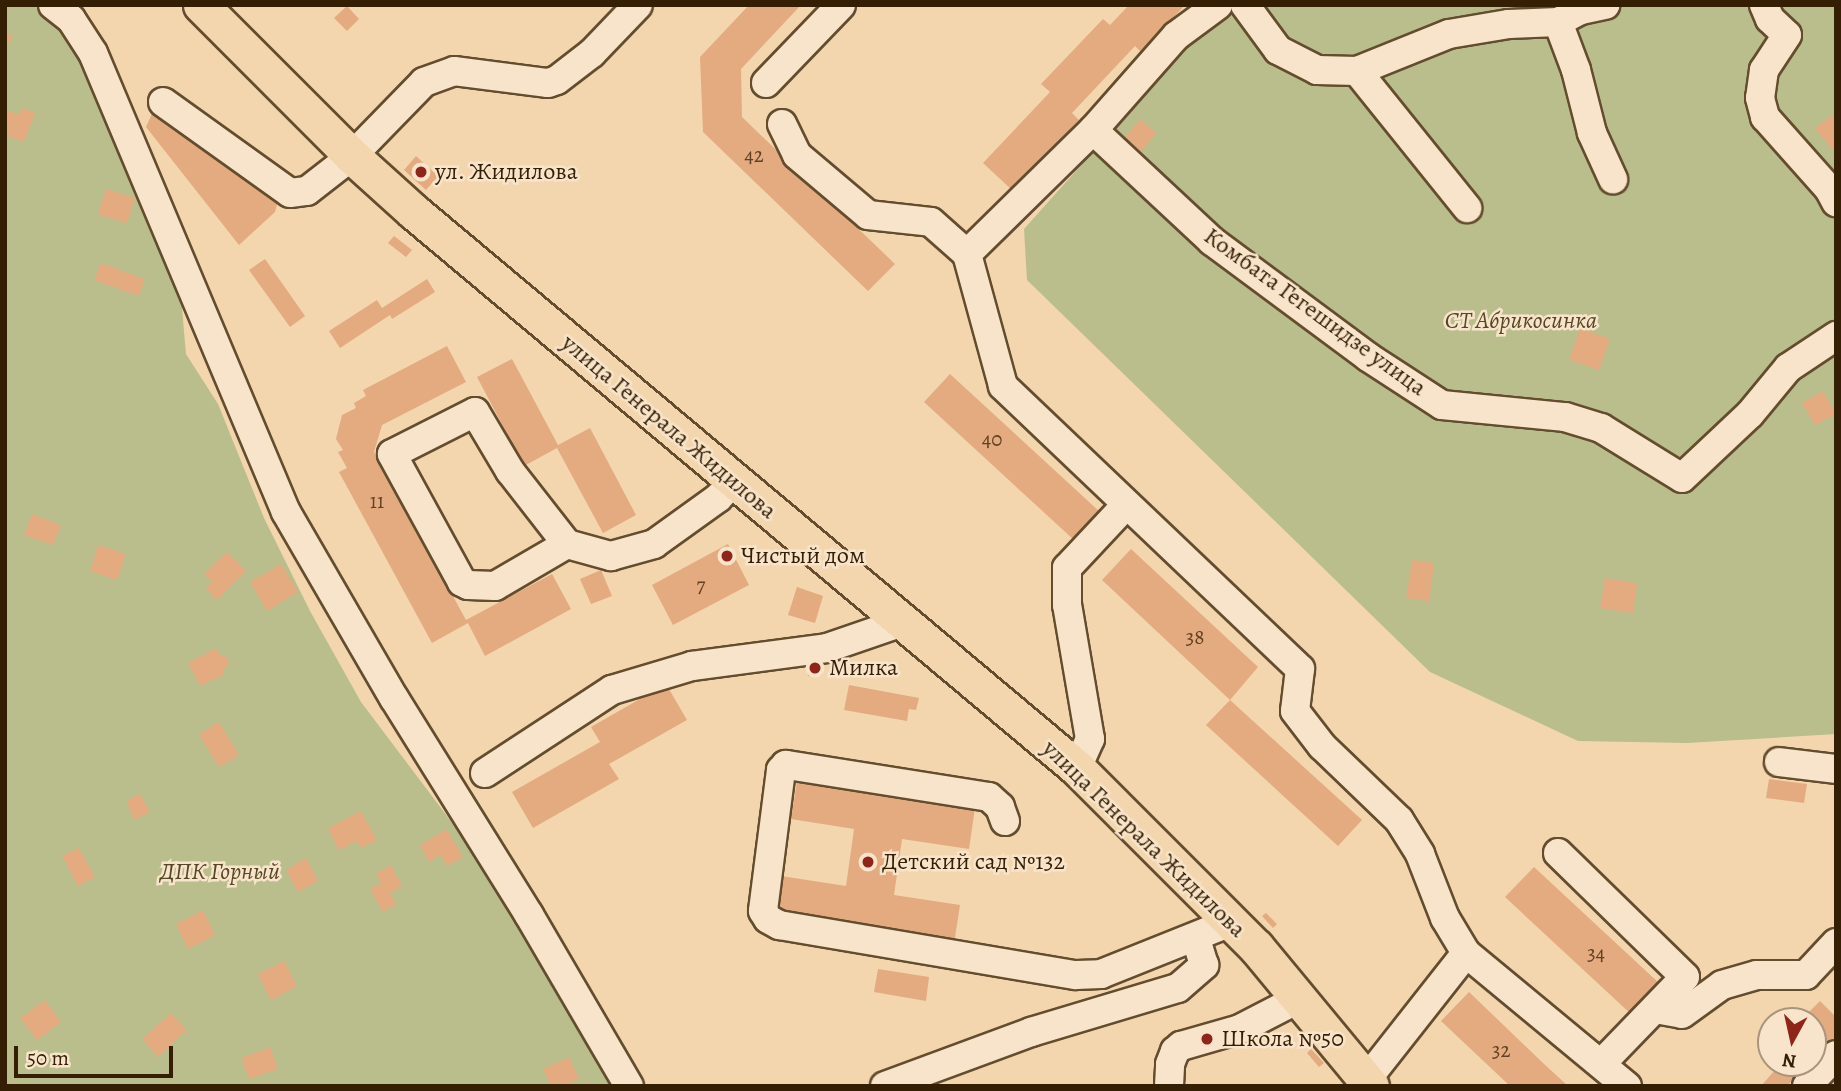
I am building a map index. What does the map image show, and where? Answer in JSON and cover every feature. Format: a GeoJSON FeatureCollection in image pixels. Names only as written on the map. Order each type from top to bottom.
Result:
{"type":"FeatureCollection","features":[{"type":"Feature","properties":{"kind":"main road","name":"улица Генерала Жидилова"},"geometry":{"type":"LineString","coordinates":[[201,5],[352,156],[414,212],[1077,768],[1231,922],[1300,998],[1369,1082]]}},
{"type":"Feature","properties":{"kind":"street"},"geometry":{"type":"LineString","coordinates":[[53,5],[71,19],[93,52],[286,512],[394,698],[529,915],[629,1086]]}},
{"type":"Feature","properties":{"kind":"street"},"geometry":{"type":"LineString","coordinates":[[163,102],[290,193],[307,191],[322,182],[352,156],[424,82],[454,71],[548,83],[557,80],[592,53],[638,5]]}},
{"type":"Feature","properties":{"kind":"street"},"geometry":{"type":"LineString","coordinates":[[766,83],[841,5]]}},
{"type":"Feature","properties":{"kind":"street"},"geometry":{"type":"LineString","coordinates":[[967,254],[1093,130],[1176,36],[1218,5]]}},
{"type":"Feature","properties":{"kind":"street"},"geometry":{"type":"LineString","coordinates":[[1245,5],[1278,50],[1317,70],[1357,71],[1449,34],[1509,24],[1558,22],[1581,10],[1605,5]]}},
{"type":"Feature","properties":{"kind":"street"},"geometry":{"type":"LineString","coordinates":[[1764,5],[1770,19],[1787,35],[1764,69],[1760,98],[1765,117],[1829,188],[1836,202]]}},
{"type":"Feature","properties":{"kind":"street"},"geometry":{"type":"LineString","coordinates":[[1558,22],[1576,70],[1592,133],[1613,179]]}},
{"type":"Feature","properties":{"kind":"street"},"geometry":{"type":"LineString","coordinates":[[1357,71],[1467,208]]}},
{"type":"Feature","properties":{"kind":"street"},"geometry":{"type":"LineString","coordinates":[[782,124],[797,155],[868,215],[931,222],[967,254],[1003,386],[1300,669],[1295,711],[1322,746],[1399,820],[1420,854],[1445,918],[1466,953],[1627,1086]]}},
{"type":"Feature","properties":{"kind":"street","name":"Комбата Гегешидзе улица"},"geometry":{"type":"LineString","coordinates":[[1093,130],[1212,241],[1368,357],[1442,405],[1565,417],[1601,428],[1682,478],[1750,414],[1788,368],[1836,336]]}},
{"type":"Feature","properties":{"kind":"street"},"geometry":{"type":"LineString","coordinates":[[567,544],[495,586],[468,585],[462,582],[392,454],[475,412],[510,471],[567,544],[611,556],[654,544],[718,498],[734,481]]}},
{"type":"Feature","properties":{"kind":"street"},"geometry":{"type":"LineString","coordinates":[[1077,768],[1090,739],[1067,605],[1068,568],[1126,505]]}},
{"type":"Feature","properties":{"kind":"street"},"geometry":{"type":"LineString","coordinates":[[485,773],[612,690],[692,666],[827,649],[903,622]]}},
{"type":"Feature","properties":{"kind":"street"},"geometry":{"type":"LineString","coordinates":[[1779,762],[1836,769]]}},
{"type":"Feature","properties":{"kind":"street"},"geometry":{"type":"LineString","coordinates":[[1005,821],[1000,807],[989,797],[786,765],[781,770],[763,911],[768,919],[779,925],[1076,975],[1101,974],[1231,922]]}},
{"type":"Feature","properties":{"kind":"street"},"geometry":{"type":"LineString","coordinates":[[1558,853],[1685,978],[1601,1064]]}},
{"type":"Feature","properties":{"kind":"street"},"geometry":{"type":"LineString","coordinates":[[885,1086],[1031,1032],[1178,988],[1204,965],[1196,937]]}},
{"type":"Feature","properties":{"kind":"street"},"geometry":{"type":"LineString","coordinates":[[1806,975],[1836,943]]}},
{"type":"Feature","properties":{"kind":"street"},"geometry":{"type":"LineString","coordinates":[[1369,1082],[1466,953]]}},
{"type":"Feature","properties":{"kind":"street"},"geometry":{"type":"LineString","coordinates":[[1655,1009],[1682,1014],[1722,985],[1757,975],[1824,973],[1836,979]]}},
{"type":"Feature","properties":{"kind":"street"},"geometry":{"type":"LineString","coordinates":[[1169,1086],[1170,1065],[1175,1051],[1181,1046],[1240,1029],[1300,998]]}},
{"type":"Feature","properties":{"kind":"street"},"geometry":{"type":"LineString","coordinates":[[1807,1086],[1836,1055]]}},
{"type":"Feature","properties":{"kind":"green space","name":"ДПК Горный"},"geometry":{"type":"Polygon","coordinates":[[[5,5],[72,5],[181,297],[186,354],[218,404],[264,518],[310,611],[361,702],[493,877],[542,951],[611,1086],[5,1086],[5,5]]]}},
{"type":"Feature","properties":{"kind":"green space","name":"СТ Абрикосинка"},"geometry":{"type":"Polygon","coordinates":[[[1230,5],[1836,5],[1836,734],[1687,743],[1578,741],[1430,672],[1027,280],[1024,229],[1218,12],[1230,5]]]}},
{"type":"Feature","properties":{"kind":"building"},"geometry":{"type":"Polygon","coordinates":[[[749,5],[801,5],[741,69],[742,117],[895,264],[868,291],[703,132],[700,57],[749,5]]]}},
{"type":"Feature","properties":{"kind":"building"},"geometry":{"type":"Polygon","coordinates":[[[1129,5],[1185,5],[1141,52],[1135,46],[1072,113],[1079,120],[1013,191],[983,163],[1050,92],[1041,84],[1103,19],[1110,25],[1129,5]]]}},
{"type":"Feature","properties":{"kind":"building"},"geometry":{"type":"Polygon","coordinates":[[[347,6],[359,19],[347,31],[334,18],[347,6]]]}},
{"type":"Feature","properties":{"kind":"building"},"geometry":{"type":"Polygon","coordinates":[[[5,32],[13,36],[5,49],[5,32]]]}},
{"type":"Feature","properties":{"kind":"building"},"geometry":{"type":"Polygon","coordinates":[[[155,107],[281,190],[275,212],[239,245],[146,127],[155,107]]]}},
{"type":"Feature","properties":{"kind":"building"},"geometry":{"type":"Polygon","coordinates":[[[22,108],[35,113],[24,142],[5,135],[6,110],[19,115],[22,108]]]}},
{"type":"Feature","properties":{"kind":"building"},"geometry":{"type":"Polygon","coordinates":[[[1835,113],[1836,115],[1836,154],[1815,128],[1835,113]]]}},
{"type":"Feature","properties":{"kind":"building"},"geometry":{"type":"Polygon","coordinates":[[[1140,119],[1156,133],[1139,154],[1122,141],[1140,119]]]}},
{"type":"Feature","properties":{"kind":"building"},"geometry":{"type":"Polygon","coordinates":[[[416,156],[438,176],[426,190],[404,170],[416,156]]]}},
{"type":"Feature","properties":{"kind":"building"},"geometry":{"type":"Polygon","coordinates":[[[106,189],[135,198],[127,223],[98,214],[106,189]]]}},
{"type":"Feature","properties":{"kind":"building"},"geometry":{"type":"Polygon","coordinates":[[[394,236],[412,250],[406,257],[388,243],[394,236]]]}},
{"type":"Feature","properties":{"kind":"building"},"geometry":{"type":"Polygon","coordinates":[[[265,259],[305,316],[290,327],[249,270],[265,259]]]}},
{"type":"Feature","properties":{"kind":"building"},"geometry":{"type":"Polygon","coordinates":[[[101,263],[145,279],[139,296],[94,280],[101,263]]]}},
{"type":"Feature","properties":{"kind":"building"},"geometry":{"type":"Polygon","coordinates":[[[427,279],[435,292],[392,319],[390,315],[340,348],[329,331],[377,300],[382,308],[427,279]]]}},
{"type":"Feature","properties":{"kind":"building"},"geometry":{"type":"Polygon","coordinates":[[[1580,328],[1610,339],[1599,370],[1569,360],[1580,328]]]}},
{"type":"Feature","properties":{"kind":"building"},"geometry":{"type":"Polygon","coordinates":[[[447,346],[466,382],[382,425],[374,452],[466,620],[552,574],[571,609],[485,656],[468,623],[432,643],[339,472],[347,468],[338,452],[343,450],[336,439],[342,415],[356,408],[354,403],[366,396],[363,390],[447,346]]]}},
{"type":"Feature","properties":{"kind":"building"},"geometry":{"type":"Polygon","coordinates":[[[512,359],[558,445],[590,428],[636,515],[603,533],[557,448],[524,466],[477,377],[512,359]]]}},
{"type":"Feature","properties":{"kind":"building"},"geometry":{"type":"Polygon","coordinates":[[[950,374],[1100,512],[1074,540],[924,402],[950,374]]]}},
{"type":"Feature","properties":{"kind":"building"},"geometry":{"type":"Polygon","coordinates":[[[1823,391],[1836,414],[1815,425],[1802,403],[1823,391]]]}},
{"type":"Feature","properties":{"kind":"building"},"geometry":{"type":"Polygon","coordinates":[[[32,514],[61,525],[53,545],[24,535],[32,514]]]}},
{"type":"Feature","properties":{"kind":"building"},"geometry":{"type":"Polygon","coordinates":[[[728,544],[749,585],[673,625],[652,585],[728,544]]]}},
{"type":"Feature","properties":{"kind":"building"},"geometry":{"type":"Polygon","coordinates":[[[98,545],[126,554],[117,580],[90,571],[98,545]]]}},
{"type":"Feature","properties":{"kind":"building"},"geometry":{"type":"Polygon","coordinates":[[[1131,549],[1258,667],[1230,700],[1102,580],[1131,549]]]}},
{"type":"Feature","properties":{"kind":"building"},"geometry":{"type":"Polygon","coordinates":[[[227,552],[246,571],[217,600],[206,589],[212,582],[204,574],[227,552]]]}},
{"type":"Feature","properties":{"kind":"building"},"geometry":{"type":"Polygon","coordinates":[[[1412,560],[1434,563],[1429,601],[1406,598],[1412,560]]]}},
{"type":"Feature","properties":{"kind":"building"},"geometry":{"type":"Polygon","coordinates":[[[281,564],[298,592],[267,611],[250,582],[281,564]]]}},
{"type":"Feature","properties":{"kind":"building"},"geometry":{"type":"Polygon","coordinates":[[[601,570],[612,596],[591,604],[580,579],[601,570]]]}},
{"type":"Feature","properties":{"kind":"building"},"geometry":{"type":"Polygon","coordinates":[[[1605,578],[1637,583],[1633,613],[1600,608],[1605,578]]]}},
{"type":"Feature","properties":{"kind":"building"},"geometry":{"type":"Polygon","coordinates":[[[797,587],[823,596],[815,623],[788,615],[797,587]]]}},
{"type":"Feature","properties":{"kind":"building"},"geometry":{"type":"Polygon","coordinates":[[[216,648],[220,656],[224,654],[230,665],[222,669],[225,674],[200,686],[188,663],[216,648]]]}},
{"type":"Feature","properties":{"kind":"building","name":"Милка"},"geometry":{"type":"Polygon","coordinates":[[[821,661],[822,675],[808,676],[807,662],[821,661]]]}},
{"type":"Feature","properties":{"kind":"building"},"geometry":{"type":"Polygon","coordinates":[[[666,684],[687,720],[609,764],[619,779],[533,828],[512,792],[600,742],[591,727],[666,684]]]}},
{"type":"Feature","properties":{"kind":"building"},"geometry":{"type":"Polygon","coordinates":[[[849,685],[919,698],[916,710],[909,709],[907,721],[844,710],[849,685]]]}},
{"type":"Feature","properties":{"kind":"building"},"geometry":{"type":"Polygon","coordinates":[[[1230,700],[1362,820],[1338,846],[1206,725],[1230,700]]]}},
{"type":"Feature","properties":{"kind":"building"},"geometry":{"type":"Polygon","coordinates":[[[219,722],[239,755],[219,767],[199,734],[219,722]]]}},
{"type":"Feature","properties":{"kind":"building"},"geometry":{"type":"Polygon","coordinates":[[[1769,779],[1807,784],[1804,803],[1766,798],[1769,779]]]}},
{"type":"Feature","properties":{"kind":"building"},"geometry":{"type":"Polygon","coordinates":[[[797,781],[975,808],[969,849],[902,839],[894,895],[960,905],[954,944],[774,917],[781,876],[846,886],[854,829],[791,819],[797,781]]]}},
{"type":"Feature","properties":{"kind":"building"},"geometry":{"type":"Polygon","coordinates":[[[140,794],[150,812],[135,820],[126,801],[140,794]]]}},
{"type":"Feature","properties":{"kind":"building"},"geometry":{"type":"Polygon","coordinates":[[[361,811],[377,840],[361,848],[357,841],[339,850],[328,828],[361,811]]]}},
{"type":"Feature","properties":{"kind":"building"},"geometry":{"type":"Polygon","coordinates":[[[447,829],[463,857],[447,866],[441,855],[429,862],[420,845],[447,829]]]}},
{"type":"Feature","properties":{"kind":"building"},"geometry":{"type":"Polygon","coordinates":[[[79,848],[95,877],[78,886],[62,856],[79,848]]]}},
{"type":"Feature","properties":{"kind":"building"},"geometry":{"type":"Polygon","coordinates":[[[306,858],[318,881],[298,892],[286,870],[306,858]]]}},
{"type":"Feature","properties":{"kind":"building"},"geometry":{"type":"Polygon","coordinates":[[[391,865],[402,886],[390,893],[396,904],[383,912],[370,889],[381,883],[376,874],[391,865]]]}},
{"type":"Feature","properties":{"kind":"building"},"geometry":{"type":"Polygon","coordinates":[[[1534,867],[1660,984],[1632,1015],[1505,897],[1534,867]]]}},
{"type":"Feature","properties":{"kind":"building"},"geometry":{"type":"Polygon","coordinates":[[[203,910],[215,935],[188,949],[176,924],[203,910]]]}},
{"type":"Feature","properties":{"kind":"building"},"geometry":{"type":"Polygon","coordinates":[[[1266,913],[1277,924],[1273,928],[1262,916],[1266,913]]]}},
{"type":"Feature","properties":{"kind":"building"},"geometry":{"type":"Polygon","coordinates":[[[284,961],[297,986],[271,1000],[258,974],[284,961]]]}},
{"type":"Feature","properties":{"kind":"building"},"geometry":{"type":"Polygon","coordinates":[[[878,969],[929,977],[926,1001],[874,992],[878,969]]]}},
{"type":"Feature","properties":{"kind":"building"},"geometry":{"type":"Polygon","coordinates":[[[1469,992],[1568,1086],[1510,1086],[1441,1021],[1469,992]]]}},
{"type":"Feature","properties":{"kind":"building"},"geometry":{"type":"Polygon","coordinates":[[[45,1000],[61,1022],[37,1040],[20,1018],[45,1000]]]}},
{"type":"Feature","properties":{"kind":"building"},"geometry":{"type":"Polygon","coordinates":[[[1820,1001],[1826,1007],[1814,1007],[1820,1001]]]}},
{"type":"Feature","properties":{"kind":"building"},"geometry":{"type":"Polygon","coordinates":[[[1827,1008],[1836,1017],[1836,1037],[1827,1046],[1827,1008]]]}},
{"type":"Feature","properties":{"kind":"building"},"geometry":{"type":"Polygon","coordinates":[[[171,1013],[187,1030],[158,1057],[142,1039],[171,1013]]]}},
{"type":"Feature","properties":{"kind":"building"},"geometry":{"type":"Polygon","coordinates":[[[270,1047],[278,1069],[249,1079],[241,1058],[270,1047]]]}},
{"type":"Feature","properties":{"kind":"building"},"geometry":{"type":"Polygon","coordinates":[[[1311,1049],[1324,1063],[1319,1067],[1307,1053],[1311,1049]]]}},
{"type":"Feature","properties":{"kind":"building"},"geometry":{"type":"Polygon","coordinates":[[[569,1057],[579,1079],[564,1086],[551,1086],[543,1069],[569,1057]]]}},
{"type":"Feature","properties":{"kind":"building"},"geometry":{"type":"Polygon","coordinates":[[[1769,1077],[1796,1077],[1787,1086],[1761,1086],[1769,1077]]]}},
{"type":"Feature","properties":{"kind":"place","name":"ул. Жидилова"},"geometry":{"type":"Point","coordinates":[421,172]}},
{"type":"Feature","properties":{"kind":"place","name":"Чистый дом"},"geometry":{"type":"Point","coordinates":[727,556]}},
{"type":"Feature","properties":{"kind":"place","name":"Милка"},"geometry":{"type":"Point","coordinates":[815,668]}},
{"type":"Feature","properties":{"kind":"place","name":"Детский сад №132"},"geometry":{"type":"Point","coordinates":[868,862]}},
{"type":"Feature","properties":{"kind":"place","name":"Школа №50"},"geometry":{"type":"Point","coordinates":[1207,1039]}}]}
